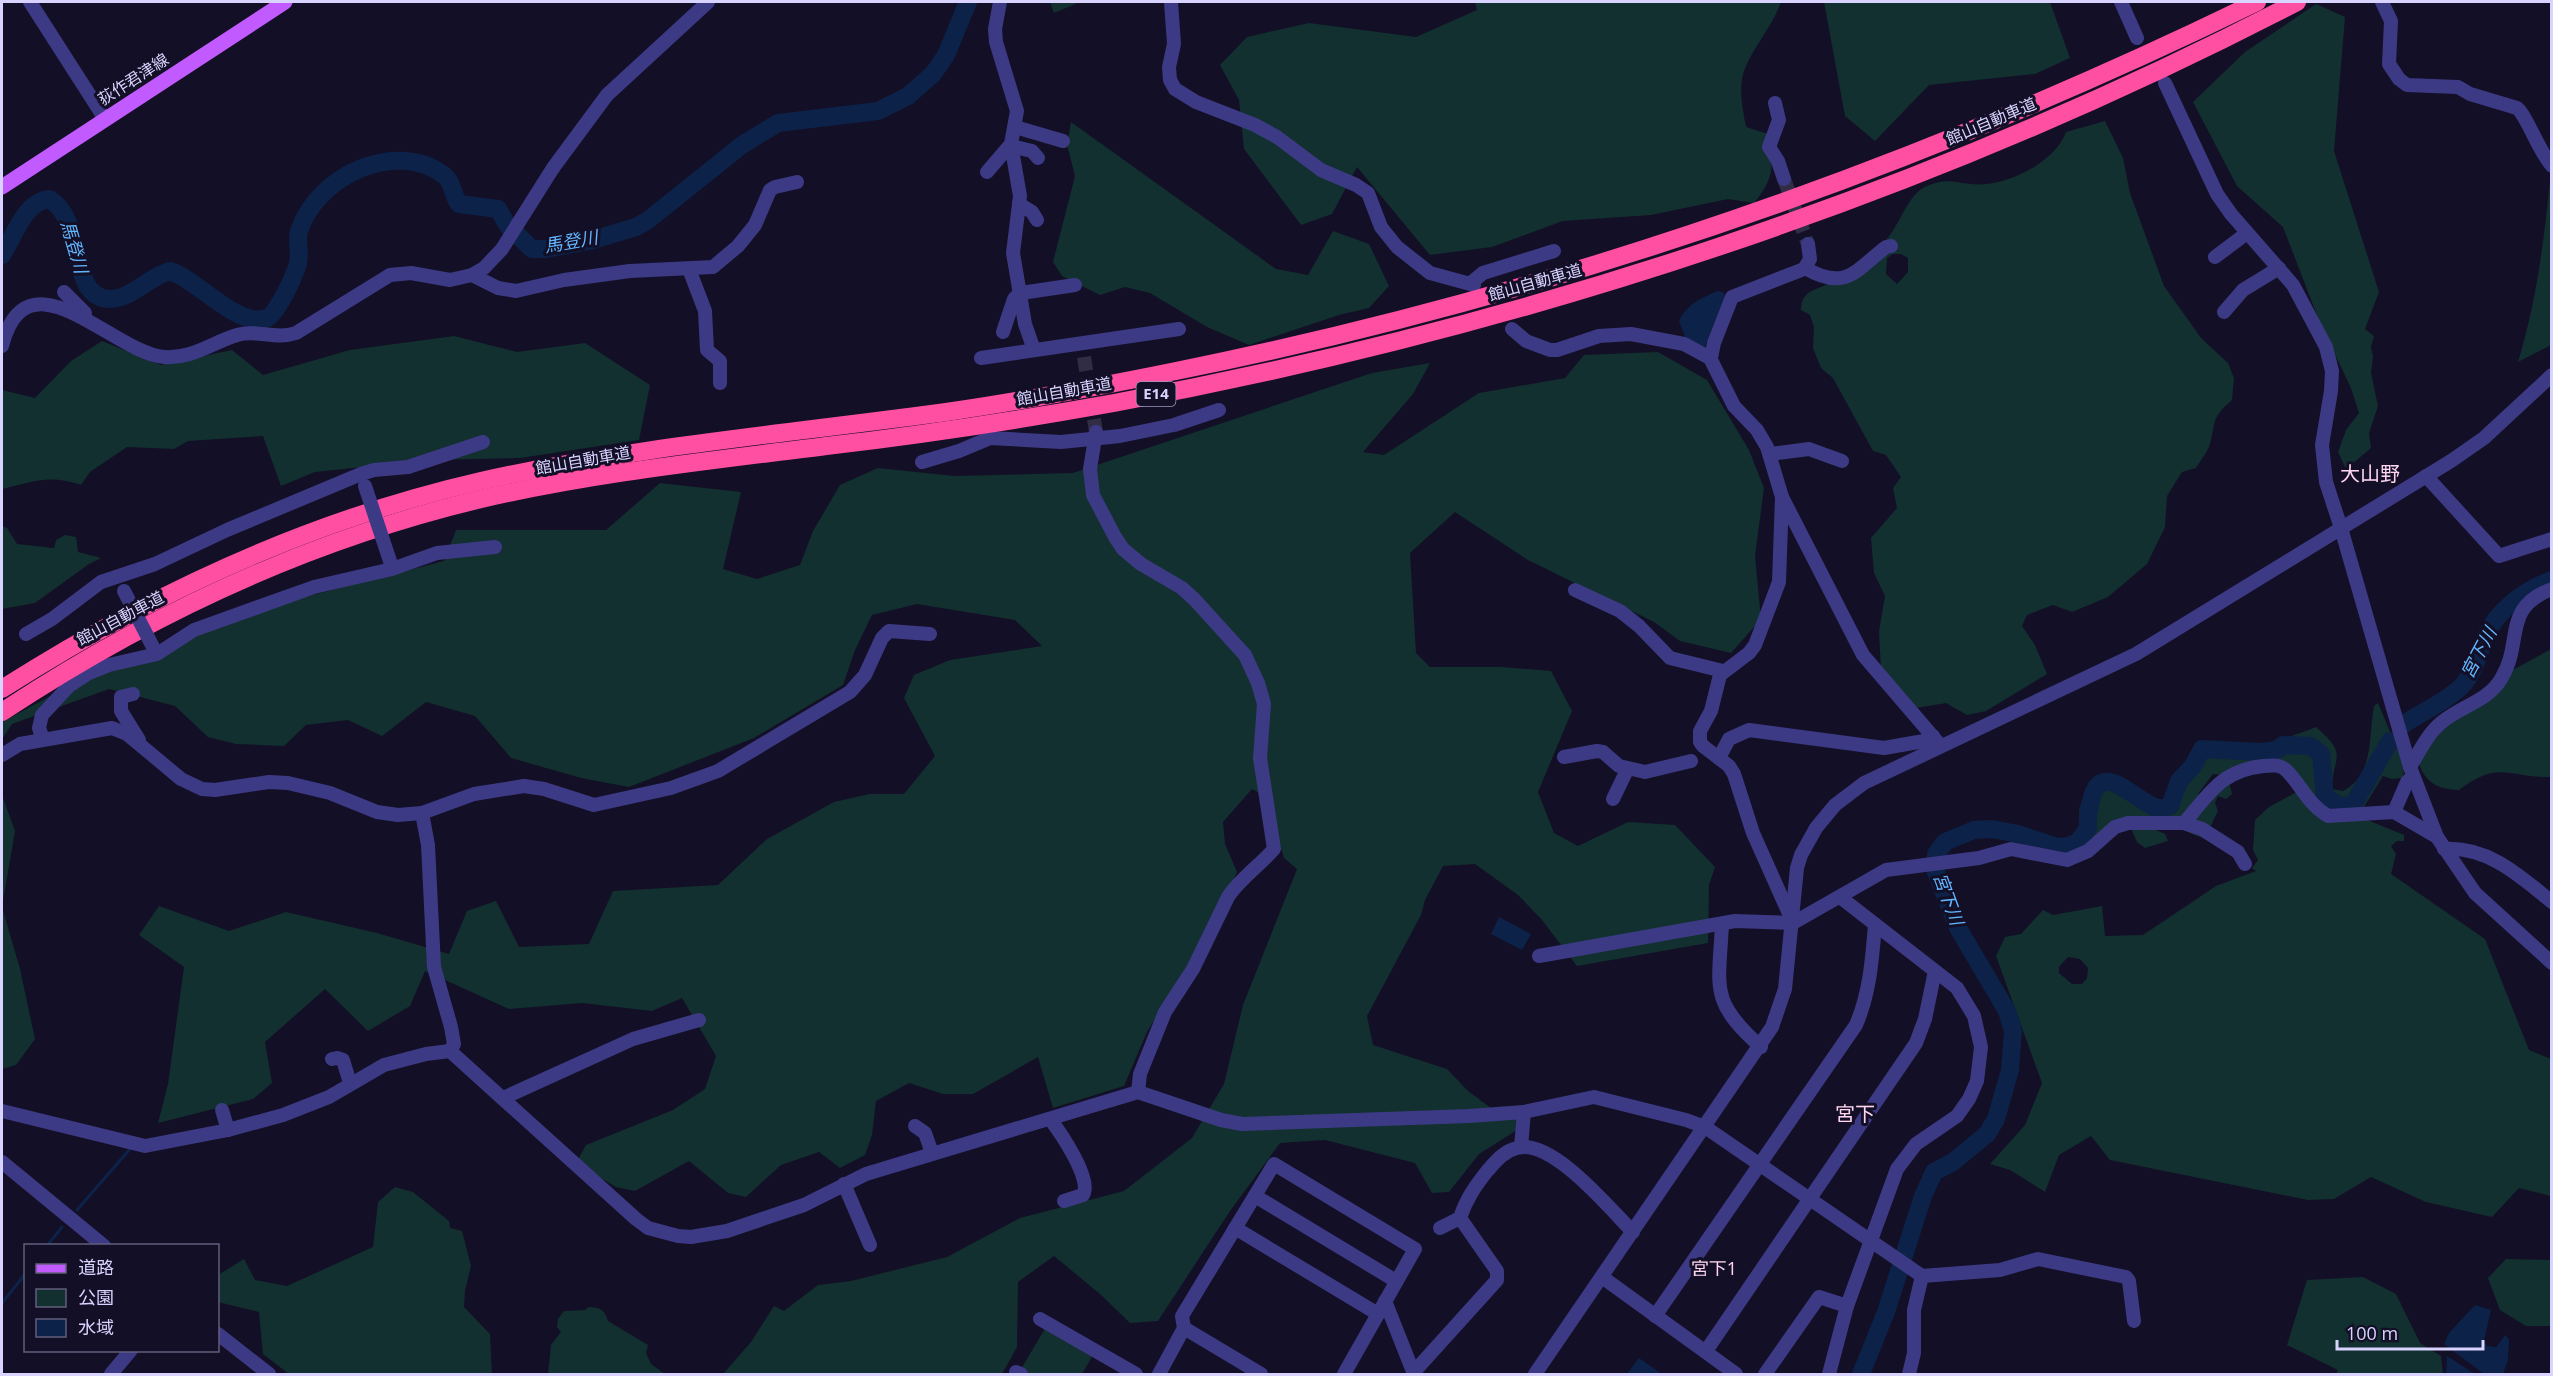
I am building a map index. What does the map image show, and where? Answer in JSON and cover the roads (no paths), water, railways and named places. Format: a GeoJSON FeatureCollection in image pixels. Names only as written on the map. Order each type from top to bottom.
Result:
{"type":"FeatureCollection","features":[{"type":"Feature","properties":{"kind":"highway","name":"館山自動車道"},"geometry":{"type":"LineString","coordinates":[[2,688],[121,617],[197,581],[261,552],[396,504],[475,482],[572,462],[748,436],[956,410],[1079,390],[1265,353],[1448,309],[1600,266],[1843,182],[2048,99],[2257,2]]}},
{"type":"Feature","properties":{"kind":"highway","name":"館山自動車道"},"geometry":{"type":"LineString","coordinates":[[2,712],[72,666],[205,596],[339,541],[402,521],[476,501],[580,479],[976,426],[1115,403],[1374,346],[1523,307],[1674,261],[1791,220],[1981,148],[2136,80],[2297,2]]}},
{"type":"Feature","properties":{"kind":"main road","name":"荻作君津線"},"geometry":{"type":"LineString","coordinates":[[2,187],[285,2]]}},
{"type":"Feature","properties":{"kind":"street"},"geometry":{"type":"LineString","coordinates":[[30,2],[105,119]]}},
{"type":"Feature","properties":{"kind":"street"},"geometry":{"type":"LineString","coordinates":[[2,346],[7,326],[13,317],[36,306],[55,306],[72,311],[149,354],[164,357],[194,355],[239,334],[284,337],[296,333],[390,275],[411,273],[450,280],[472,275],[490,263],[502,249],[553,168],[607,95],[708,2]]}},
{"type":"Feature","properties":{"kind":"street"},"geometry":{"type":"LineString","coordinates":[[1000,2],[994,29],[996,42],[1016,101],[1015,127],[1011,145],[1019,204],[1012,248],[1025,324],[1034,350]]}},
{"type":"Feature","properties":{"kind":"street"},"geometry":{"type":"LineString","coordinates":[[1171,2],[1174,44],[1169,67],[1170,80],[1175,89],[1196,102],[1255,125],[1276,137],[1321,170],[1356,185],[1368,193],[1381,227],[1397,247],[1430,273],[1472,284],[1483,273],[1554,251]]}},
{"type":"Feature","properties":{"kind":"street"},"geometry":{"type":"LineString","coordinates":[[2121,2],[2137,38]]}},
{"type":"Feature","properties":{"kind":"street"},"geometry":{"type":"LineString","coordinates":[[2382,2],[2391,21],[2389,64],[2399,79],[2407,85],[2457,87],[2470,94],[2517,108],[2523,112],[2535,142],[2552,166]]}},
{"type":"Feature","properties":{"kind":"street"},"geometry":{"type":"LineString","coordinates":[[2165,83],[2217,194],[2247,233],[2279,268],[2306,308],[2330,360],[2331,391],[2323,436],[2322,460],[2326,482],[2342,528],[2411,771],[2440,843],[2475,893],[2552,963]]}},
{"type":"Feature","properties":{"kind":"street"},"geometry":{"type":"LineString","coordinates":[[1775,103],[1779,120],[1769,147],[1778,160],[1784,179]]}},
{"type":"Feature","properties":{"kind":"street"},"geometry":{"type":"LineString","coordinates":[[1015,127],[1063,141]]}},
{"type":"Feature","properties":{"kind":"street"},"geometry":{"type":"LineString","coordinates":[[1011,145],[1032,152],[1038,158]]}},
{"type":"Feature","properties":{"kind":"street"},"geometry":{"type":"LineString","coordinates":[[987,172],[1011,145]]}},
{"type":"Feature","properties":{"kind":"street"},"geometry":{"type":"LineString","coordinates":[[472,275],[498,288],[516,291],[564,280],[630,271],[713,267],[755,225],[770,190],[797,182]]}},
{"type":"Feature","properties":{"kind":"street"},"geometry":{"type":"LineString","coordinates":[[1019,204],[1032,212],[1037,220]]}},
{"type":"Feature","properties":{"kind":"street"},"geometry":{"type":"LineString","coordinates":[[2215,257],[2247,233]]}},
{"type":"Feature","properties":{"kind":"street"},"geometry":{"type":"LineString","coordinates":[[1808,244],[1810,260],[1805,268],[1732,297],[1714,343],[1711,358],[1734,406],[1757,430],[1770,454],[1782,497],[1863,656],[1937,741]]}},
{"type":"Feature","properties":{"kind":"street"},"geometry":{"type":"LineString","coordinates":[[1805,268],[1826,277],[1839,279],[1847,277],[1891,246]]}},
{"type":"Feature","properties":{"kind":"street"},"geometry":{"type":"LineString","coordinates":[[2224,312],[2243,290],[2279,268]]}},
{"type":"Feature","properties":{"kind":"street"},"geometry":{"type":"LineString","coordinates":[[689,269],[705,311],[707,350],[720,361],[720,383]]}},
{"type":"Feature","properties":{"kind":"street"},"geometry":{"type":"LineString","coordinates":[[1003,332],[1014,299],[1021,292],[1075,285]]}},
{"type":"Feature","properties":{"kind":"street"},"geometry":{"type":"LineString","coordinates":[[64,292],[83,309],[85,319]]}},
{"type":"Feature","properties":{"kind":"street"},"geometry":{"type":"LineString","coordinates":[[981,358],[1034,350],[1083,350],[1179,329]]}},
{"type":"Feature","properties":{"kind":"street"},"geometry":{"type":"LineString","coordinates":[[1512,329],[1526,341],[1550,350],[1557,350],[1599,336],[1631,334],[1684,344],[1711,358]]}},
{"type":"Feature","properties":{"kind":"street"},"geometry":{"type":"LineString","coordinates":[[1535,1374],[1761,1047],[1772,1027],[1785,989],[1797,868],[1816,828],[1828,813],[1864,783],[1937,741],[2136,654],[2484,438],[2552,375]]}},
{"type":"Feature","properties":{"kind":"street"},"geometry":{"type":"LineString","coordinates":[[922,462],[959,451],[990,438],[1061,442],[1096,434],[1120,436],[1174,425],[1219,410]]}},
{"type":"Feature","properties":{"kind":"street"},"geometry":{"type":"LineString","coordinates":[[1096,434],[1090,469],[1093,495],[1115,537],[1124,549],[1141,564],[1182,588],[1195,600],[1245,654],[1254,674],[1264,704],[1260,758],[1274,849],[1248,877],[1234,887],[1227,897],[1193,969],[1165,1012],[1140,1074],[1138,1092]]}},
{"type":"Feature","properties":{"kind":"street"},"geometry":{"type":"LineString","coordinates":[[26,634],[52,619],[101,582],[116,575],[155,564],[227,530],[363,480],[374,470],[408,467],[483,442]]}},
{"type":"Feature","properties":{"kind":"street"},"geometry":{"type":"LineString","coordinates":[[1770,454],[1809,448],[1842,461]]}},
{"type":"Feature","properties":{"kind":"street"},"geometry":{"type":"LineString","coordinates":[[2426,476],[2499,556],[2552,539]]}},
{"type":"Feature","properties":{"kind":"street"},"geometry":{"type":"LineString","coordinates":[[363,480],[391,565]]}},
{"type":"Feature","properties":{"kind":"street"},"geometry":{"type":"LineString","coordinates":[[1782,497],[1779,582],[1755,645],[1749,653],[1723,671],[1709,714],[1700,731],[1704,746],[1734,774],[1753,833],[1793,923]]}},
{"type":"Feature","properties":{"kind":"street"},"geometry":{"type":"LineString","coordinates":[[43,740],[39,728],[42,715],[69,686],[109,665],[155,651],[194,630],[314,586],[437,553],[495,547]]}},
{"type":"Feature","properties":{"kind":"street"},"geometry":{"type":"LineString","coordinates":[[116,575],[155,651]]}},
{"type":"Feature","properties":{"kind":"street"},"geometry":{"type":"LineString","coordinates":[[2394,812],[2411,771],[2441,722],[2492,691],[2507,669],[2516,638],[2516,619],[2520,611],[2537,595],[2552,589]]}},
{"type":"Feature","properties":{"kind":"street"},"geometry":{"type":"LineString","coordinates":[[1575,590],[1620,611],[1639,626],[1671,658],[1723,671]]}},
{"type":"Feature","properties":{"kind":"street"},"geometry":{"type":"LineString","coordinates":[[2,755],[20,744],[112,728],[142,744],[181,779],[202,789],[215,790],[269,782],[288,783],[330,793],[377,812],[398,815],[422,813],[474,794],[524,786],[544,789],[594,805],[680,785],[718,771],[850,692],[865,675],[882,638],[889,631],[930,634]]}},
{"type":"Feature","properties":{"kind":"street"},"geometry":{"type":"LineString","coordinates":[[133,694],[121,697],[121,711],[142,744]]}},
{"type":"Feature","properties":{"kind":"street"},"geometry":{"type":"LineString","coordinates":[[1719,758],[1729,739],[1749,730],[1884,748],[1937,741]]}},
{"type":"Feature","properties":{"kind":"street"},"geometry":{"type":"LineString","coordinates":[[1564,757],[1597,751],[1604,752],[1613,763],[1627,770],[1645,772],[1690,768],[1704,746]]}},
{"type":"Feature","properties":{"kind":"street"},"geometry":{"type":"LineString","coordinates":[[2184,823],[2228,775],[2246,768],[2276,765],[2289,772],[2307,799],[2328,816],[2394,812],[2440,843],[2500,861],[2552,902]]}},
{"type":"Feature","properties":{"kind":"street"},"geometry":{"type":"LineString","coordinates":[[1613,799],[1627,770]]}},
{"type":"Feature","properties":{"kind":"street"},"geometry":{"type":"LineString","coordinates":[[422,813],[428,845],[434,967],[451,1027],[454,1044],[450,1051]]}},
{"type":"Feature","properties":{"kind":"street"},"geometry":{"type":"LineString","coordinates":[[1539,956],[1735,921],[1793,923],[1886,870],[1958,861],[2012,849],[2067,860],[2088,851],[2119,825],[2184,823],[2208,831],[2238,852],[2245,864]]}},
{"type":"Feature","properties":{"kind":"street"},"geometry":{"type":"LineString","coordinates":[[1829,1374],[1847,1306],[1897,1169],[1916,1144],[1957,1116],[1977,1081],[1981,1047],[1974,1016],[1957,988],[1840,897]]}},
{"type":"Feature","properties":{"kind":"street"},"geometry":{"type":"LineString","coordinates":[[1722,924],[1719,984],[1723,1005],[1743,1031],[1761,1047]]}},
{"type":"Feature","properties":{"kind":"street"},"geometry":{"type":"LineString","coordinates":[[1655,1316],[1856,1025],[1865,1004],[1869,985],[1875,925]]}},
{"type":"Feature","properties":{"kind":"street"},"geometry":{"type":"LineString","coordinates":[[1706,1352],[1916,1042],[1925,1019],[1935,970]]}},
{"type":"Feature","properties":{"kind":"street"},"geometry":{"type":"LineString","coordinates":[[503,1098],[633,1039],[699,1020]]}},
{"type":"Feature","properties":{"kind":"street"},"geometry":{"type":"LineString","coordinates":[[2,1111],[146,1146],[228,1130],[283,1115],[329,1097],[384,1065],[426,1054],[450,1051],[636,1220],[660,1232],[691,1237],[726,1231],[804,1205],[885,1161],[932,1153],[1138,1092],[1221,1120],[1242,1124],[1323,1123],[1524,1112],[1594,1097],[1686,1120],[1705,1127],[1919,1274],[2000,1270],[2038,1259],[2112,1273],[2126,1277],[2129,1281],[2134,1321]]}},
{"type":"Feature","properties":{"kind":"street"},"geometry":{"type":"LineString","coordinates":[[332,1059],[343,1060],[350,1083]]}},
{"type":"Feature","properties":{"kind":"street"},"geometry":{"type":"LineString","coordinates":[[222,1110],[228,1130]]}},
{"type":"Feature","properties":{"kind":"street"},"geometry":{"type":"LineString","coordinates":[[1521,1147],[1524,1112]]}},
{"type":"Feature","properties":{"kind":"street"},"geometry":{"type":"LineString","coordinates":[[1050,1119],[1067,1142],[1085,1186],[1083,1195],[1064,1201]]}},
{"type":"Feature","properties":{"kind":"street"},"geometry":{"type":"LineString","coordinates":[[915,1126],[924,1131],[932,1153]]}},
{"type":"Feature","properties":{"kind":"street"},"geometry":{"type":"LineString","coordinates":[[1440,1228],[1460,1218],[1471,1192],[1498,1158],[1521,1147],[1531,1147],[1565,1165],[1633,1232]]}},
{"type":"Feature","properties":{"kind":"street"},"geometry":{"type":"LineString","coordinates":[[2,1162],[103,1244]]}},
{"type":"Feature","properties":{"kind":"street"},"geometry":{"type":"LineString","coordinates":[[1159,1374],[1184,1328],[1182,1316],[1275,1164],[1415,1249],[1344,1374]]}},
{"type":"Feature","properties":{"kind":"street"},"geometry":{"type":"LineString","coordinates":[[844,1184],[870,1245]]}},
{"type":"Feature","properties":{"kind":"street"},"geometry":{"type":"LineString","coordinates":[[1255,1196],[1396,1281]]}},
{"type":"Feature","properties":{"kind":"street"},"geometry":{"type":"LineString","coordinates":[[1385,1301],[1413,1374],[1498,1276],[1460,1218]]}},
{"type":"Feature","properties":{"kind":"street"},"geometry":{"type":"LineString","coordinates":[[1235,1228],[1378,1314]]}},
{"type":"Feature","properties":{"kind":"street"},"geometry":{"type":"LineString","coordinates":[[1910,1374],[1914,1353],[1914,1310],[1919,1274]]}},
{"type":"Feature","properties":{"kind":"street"},"geometry":{"type":"LineString","coordinates":[[1602,1277],[1736,1374]]}},
{"type":"Feature","properties":{"kind":"street"},"geometry":{"type":"LineString","coordinates":[[1765,1374],[1820,1297],[1847,1306]]}},
{"type":"Feature","properties":{"kind":"street"},"geometry":{"type":"LineString","coordinates":[[1040,1319],[1136,1374]]}},
{"type":"Feature","properties":{"kind":"street"},"geometry":{"type":"LineString","coordinates":[[1184,1328],[1261,1374]]}},
{"type":"Feature","properties":{"kind":"street"},"geometry":{"type":"LineString","coordinates":[[219,1336],[269,1374]]}},
{"type":"Feature","properties":{"kind":"street"},"geometry":{"type":"LineString","coordinates":[[111,1374],[129,1352]]}},
{"type":"Feature","properties":{"kind":"water"},"geometry":{"type":"Polygon","coordinates":[[[1718,291],[1724,293],[1725,297],[1705,347],[1686,339],[1679,321],[1682,315],[1695,302],[1718,291]]]}},
{"type":"Feature","properties":{"kind":"water"},"geometry":{"type":"Polygon","coordinates":[[[1499,917],[1531,934],[1522,950],[1491,934],[1499,917]]]}},
{"type":"Feature","properties":{"kind":"water"},"geometry":{"type":"Polygon","coordinates":[[[2475,1305],[2491,1310],[2484,1341],[2487,1346],[2496,1347],[2505,1335],[2509,1339],[2508,1360],[2503,1374],[2484,1374],[2444,1344],[2449,1333],[2475,1305]]]}},
{"type":"Feature","properties":{"kind":"water"},"geometry":{"type":"Polygon","coordinates":[[[2447,1356],[2475,1374],[2446,1374],[2447,1356]]]}},
{"type":"Feature","properties":{"kind":"water"},"geometry":{"type":"Polygon","coordinates":[[[1639,1358],[1662,1374],[1627,1374],[1639,1358]]]}},
{"type":"Feature","properties":{"kind":"waterway","name":"馬登川"},"geometry":{"type":"LineString","coordinates":[[2,255],[26,213],[33,206],[49,199],[60,209],[68,223],[81,272],[87,285],[96,295],[109,299],[124,296],[170,271],[243,316],[256,319],[267,318],[276,309],[290,285],[299,259],[299,231],[308,211],[340,179],[382,162],[404,161],[425,165],[445,176],[459,204],[498,209],[508,226],[532,249],[546,249],[589,241],[636,227],[647,221],[742,145],[778,123],[878,111],[908,96],[933,74],[946,55],[968,2]]}},
{"type":"Feature","properties":{"kind":"waterway","name":"宮下川"},"geometry":{"type":"LineString","coordinates":[[2404,724],[2462,686],[2470,675],[2486,636],[2497,618],[2523,595],[2552,580]]}},
{"type":"Feature","properties":{"kind":"waterway","name":"宮下川"},"geometry":{"type":"LineString","coordinates":[[1861,1374],[1886,1312],[1923,1196],[1934,1172],[1953,1162],[1987,1134],[1996,1119],[2010,1070],[2013,1031],[2007,1011],[1958,928],[1936,872],[1936,854],[1945,842],[1974,830],[1992,829],[2018,834],[2057,847],[2069,846],[2078,842],[2088,828],[2091,801],[2095,789],[2101,783],[2117,784],[2154,807],[2170,806],[2179,781],[2193,766],[2202,749],[2262,752],[2277,750],[2283,745],[2310,746],[2321,754],[2325,797],[2339,806],[2353,805],[2390,741]]}},
{"type":"Feature","properties":{"kind":"waterway"},"geometry":{"type":"LineString","coordinates":[[77,1210],[130,1149]]}},
{"type":"Feature","properties":{"kind":"waterway"},"geometry":{"type":"LineString","coordinates":[[49,1244],[62,1227]]}},
{"type":"Feature","properties":{"kind":"waterway"},"geometry":{"type":"LineString","coordinates":[[2,1303],[24,1276]]}},
{"type":"Feature","properties":{"kind":"tunnel"},"geometry":{"type":"LineString","coordinates":[[1784,179],[1808,244]]}},
{"type":"Feature","properties":{"kind":"tunnel"},"geometry":{"type":"LineString","coordinates":[[1084,357],[1096,432]]}},
{"type":"Feature","properties":{"kind":"district","name":"大山野"},"geometry":{"type":"Point","coordinates":[2370,474]}},
{"type":"Feature","properties":{"kind":"district","name":"宮下"},"geometry":{"type":"Point","coordinates":[1855,1114]}},
{"type":"Feature","properties":{"kind":"district","name":"宮下1"},"geometry":{"type":"Point","coordinates":[1714,1269]}}]}
